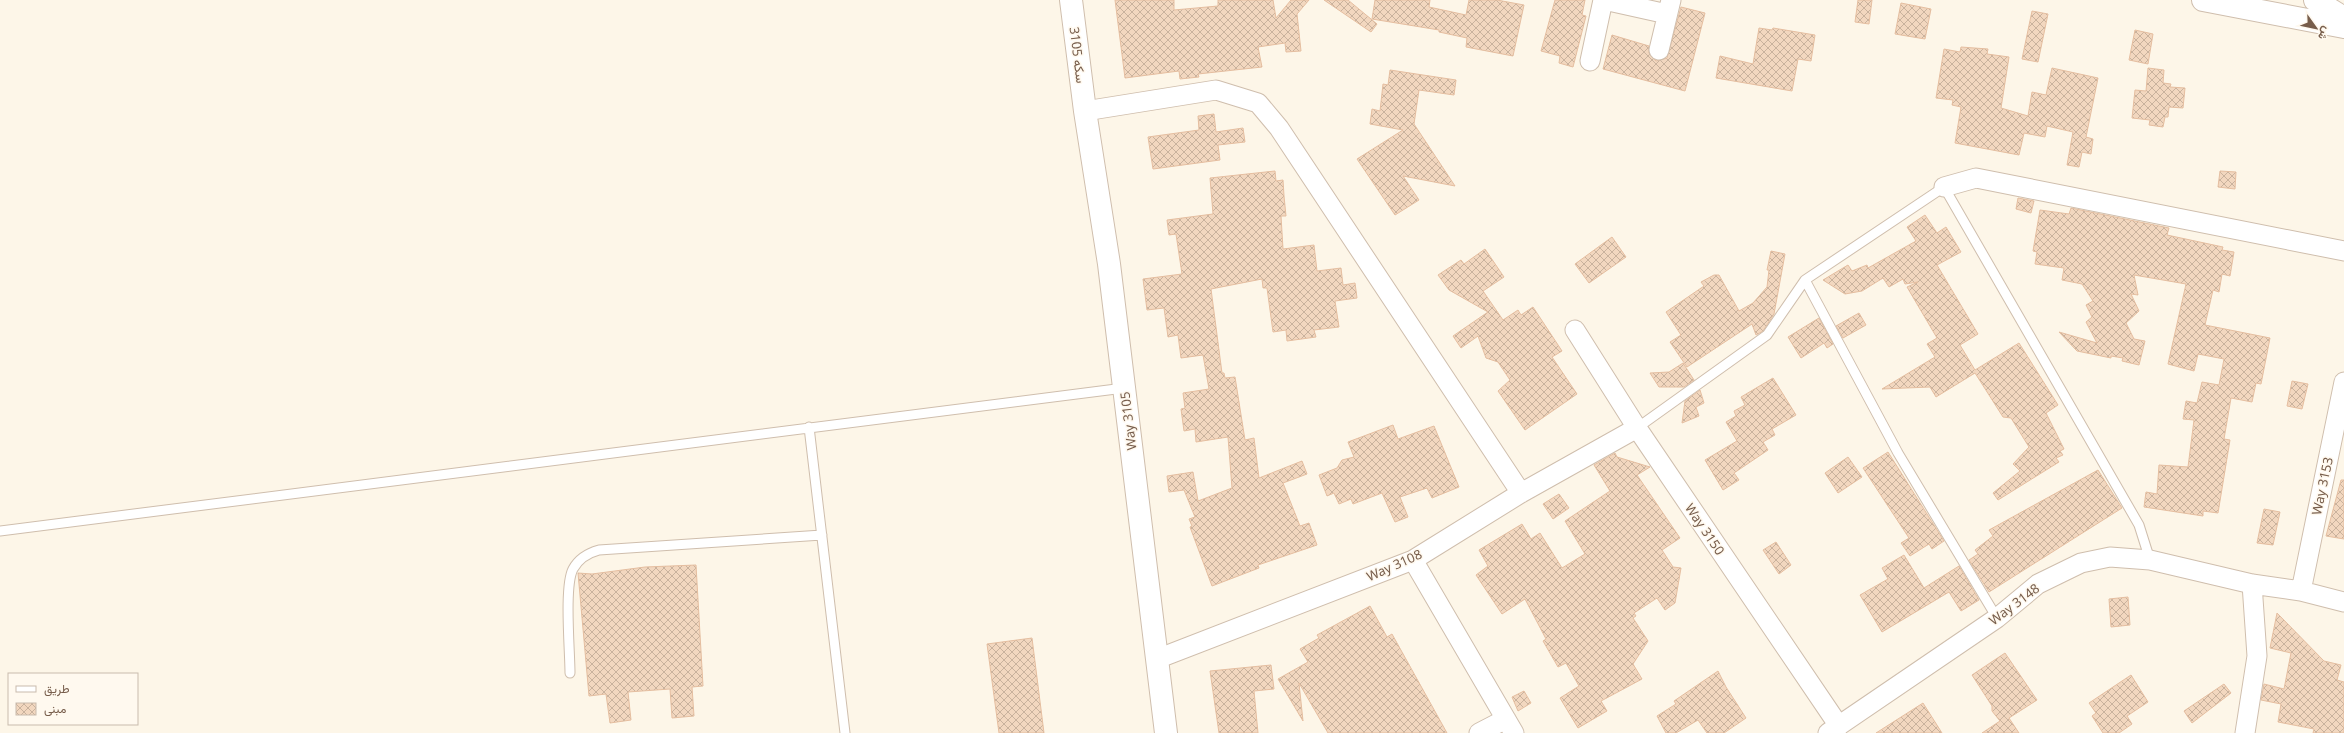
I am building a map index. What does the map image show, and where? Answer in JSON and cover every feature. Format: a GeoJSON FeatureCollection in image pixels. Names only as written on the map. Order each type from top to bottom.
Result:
{"type":"FeatureCollection","features":[{"type":"Feature","properties":{"kind":"street","name":"سكه 3105"},"geometry":{"type":"LineString","coordinates":[[1071,0],[1085,111]]}},
{"type":"Feature","properties":{"kind":"street"},"geometry":{"type":"LineString","coordinates":[[1590,61],[1603,0],[1669,7],[1659,50]]}},
{"type":"Feature","properties":{"kind":"street"},"geometry":{"type":"LineString","coordinates":[[2204,0],[2266,7],[2344,27]]}},
{"type":"Feature","properties":{"kind":"street"},"geometry":{"type":"LineString","coordinates":[[2315,0],[2344,18]]}},
{"type":"Feature","properties":{"kind":"street"},"geometry":{"type":"LineString","coordinates":[[1085,111],[1216,90],[1258,103],[1279,128],[1521,493]]}},
{"type":"Feature","properties":{"kind":"street","name":"Way 3105"},"geometry":{"type":"LineString","coordinates":[[1085,111],[1109,264],[1166,733]]}},
{"type":"Feature","properties":{"kind":"street"},"geometry":{"type":"LineString","coordinates":[[1944,187],[1976,178],[2344,251]]}},
{"type":"Feature","properties":{"kind":"street","name":"Way 3150"},"geometry":{"type":"LineString","coordinates":[[1575,330],[1833,729]]}},
{"type":"Feature","properties":{"kind":"street","name":"Way 3153"},"geometry":{"type":"LineString","coordinates":[[2301,591],[2344,382]]}},
{"type":"Feature","properties":{"kind":"street","name":"Way 3108"},"geometry":{"type":"LineString","coordinates":[[1157,659],[1413,560],[1521,493],[1637,428]]}},
{"type":"Feature","properties":{"kind":"street","name":"Way 3148"},"geometry":{"type":"LineString","coordinates":[[1833,729],[1997,618],[2038,584],[2081,563],[2110,557],[2150,560],[2252,584],[2301,591],[2344,602]]}},
{"type":"Feature","properties":{"kind":"street"},"geometry":{"type":"LineString","coordinates":[[1413,560],[1510,726],[1479,733]]}},
{"type":"Feature","properties":{"kind":"street"},"geometry":{"type":"LineString","coordinates":[[2245,733],[2257,656],[2252,584]]}},
{"type":"Feature","properties":{"kind":"lane"},"geometry":{"type":"LineString","coordinates":[[1637,428],[1767,335],[1805,280],[1944,187],[2139,525],[2150,560]]}},
{"type":"Feature","properties":{"kind":"lane"},"geometry":{"type":"LineString","coordinates":[[1805,280],[1898,453],[1997,618]]}},
{"type":"Feature","properties":{"kind":"lane"},"geometry":{"type":"LineString","coordinates":[[0,531],[1124,388]]}},
{"type":"Feature","properties":{"kind":"lane"},"geometry":{"type":"LineString","coordinates":[[809,427],[845,733]]}},
{"type":"Feature","properties":{"kind":"lane"},"geometry":{"type":"LineString","coordinates":[[570,673],[569,579],[581,558],[590,552],[599,550],[822,535]]}},
{"type":"Feature","properties":{"kind":"building"},"geometry":{"type":"Polygon","coordinates":[[[1115,0],[1174,0],[1174,10],[1218,6],[1218,0],[1273,0],[1276,18],[1291,0],[1309,0],[1297,14],[1301,51],[1286,52],[1285,43],[1258,47],[1262,67],[1198,74],[1199,77],[1180,79],[1179,71],[1125,78],[1115,0]]]}},
{"type":"Feature","properties":{"kind":"building"},"geometry":{"type":"Polygon","coordinates":[[[1324,0],[1348,0],[1377,24],[1371,32],[1324,0]]]}},
{"type":"Feature","properties":{"kind":"building"},"geometry":{"type":"Polygon","coordinates":[[[1375,0],[1430,0],[1429,7],[1466,15],[1469,0],[1497,0],[1524,5],[1513,56],[1466,47],[1467,38],[1439,32],[1439,30],[1372,19],[1375,0]]]}},
{"type":"Feature","properties":{"kind":"building"},"geometry":{"type":"Polygon","coordinates":[[[1555,0],[1585,0],[1582,15],[1586,16],[1573,67],[1559,63],[1560,56],[1541,51],[1555,0]]]}},
{"type":"Feature","properties":{"kind":"building"},"geometry":{"type":"Polygon","coordinates":[[[1858,0],[1872,0],[1869,24],[1855,22],[1858,0]]]}},
{"type":"Feature","properties":{"kind":"building"},"geometry":{"type":"Polygon","coordinates":[[[1901,3],[1931,9],[1925,39],[1895,34],[1901,3]]]}},
{"type":"Feature","properties":{"kind":"building"},"geometry":{"type":"Polygon","coordinates":[[[1681,7],[1705,13],[1685,91],[1603,69],[1612,35],[1649,46],[1649,53],[1656,61],[1667,58],[1681,7]]]}},
{"type":"Feature","properties":{"kind":"building"},"geometry":{"type":"Polygon","coordinates":[[[2032,11],[2048,14],[2038,62],[2022,59],[2032,11]]]}},
{"type":"Feature","properties":{"kind":"building"},"geometry":{"type":"Polygon","coordinates":[[[1759,28],[1772,30],[1773,28],[1815,35],[1811,61],[1798,59],[1792,91],[1716,78],[1720,56],[1753,64],[1759,28]]]}},
{"type":"Feature","properties":{"kind":"building"},"geometry":{"type":"Polygon","coordinates":[[[2135,30],[2153,34],[2148,64],[2129,60],[2135,30]]]}},
{"type":"Feature","properties":{"kind":"building"},"geometry":{"type":"Polygon","coordinates":[[[1961,47],[1988,49],[1987,54],[2009,57],[2001,108],[2028,116],[2032,92],[2046,95],[2052,68],[2098,78],[2086,137],[2093,139],[2091,154],[2082,152],[2079,167],[2067,165],[2073,132],[2047,126],[2045,137],[2024,133],[2019,155],[1955,143],[1961,107],[1952,105],[1953,100],[1936,98],[1944,49],[1960,52],[1961,47]]]}},
{"type":"Feature","properties":{"kind":"building"},"geometry":{"type":"Polygon","coordinates":[[[2148,68],[2164,70],[2163,83],[2171,84],[2170,87],[2185,88],[2183,108],[2169,107],[2168,117],[2165,117],[2163,127],[2149,125],[2150,120],[2132,118],[2135,90],[2146,91],[2148,68]]]}},
{"type":"Feature","properties":{"kind":"building"},"geometry":{"type":"Polygon","coordinates":[[[1390,70],[1456,80],[1454,95],[1419,90],[1414,124],[1455,186],[1403,176],[1419,200],[1395,215],[1357,159],[1403,130],[1370,124],[1372,109],[1380,111],[1383,84],[1388,85],[1390,70]]]}},
{"type":"Feature","properties":{"kind":"building"},"geometry":{"type":"Polygon","coordinates":[[[1214,114],[1216,132],[1243,128],[1245,142],[1218,145],[1220,160],[1153,169],[1148,137],[1199,130],[1198,116],[1214,114]]]}},
{"type":"Feature","properties":{"kind":"building"},"geometry":{"type":"Polygon","coordinates":[[[1275,171],[1276,181],[1283,180],[1286,216],[1281,216],[1283,249],[1314,245],[1317,271],[1341,268],[1343,285],[1355,283],[1357,298],[1335,301],[1339,327],[1314,330],[1316,337],[1287,341],[1286,330],[1273,332],[1267,288],[1263,288],[1262,279],[1211,289],[1222,373],[1224,373],[1225,378],[1235,377],[1245,440],[1254,438],[1259,478],[1302,461],[1307,474],[1283,483],[1300,526],[1309,523],[1317,545],[1258,565],[1259,568],[1212,586],[1190,527],[1192,526],[1189,519],[1195,517],[1184,490],[1169,492],[1167,476],[1193,472],[1198,501],[1232,488],[1228,437],[1196,442],[1195,429],[1184,431],[1181,409],[1185,408],[1183,393],[1209,389],[1203,355],[1181,358],[1178,335],[1168,337],[1164,308],[1147,310],[1143,279],[1182,274],[1176,234],[1169,235],[1167,220],[1213,214],[1210,178],[1275,171]]]}},
{"type":"Feature","properties":{"kind":"building"},"geometry":{"type":"Polygon","coordinates":[[[2220,171],[2236,172],[2235,189],[2218,187],[2220,171]]]}},
{"type":"Feature","properties":{"kind":"building"},"geometry":{"type":"Polygon","coordinates":[[[2018,198],[2034,201],[2031,213],[2016,209],[2018,198]]]}},
{"type":"Feature","properties":{"kind":"building"},"geometry":{"type":"Polygon","coordinates":[[[2071,208],[2169,228],[2167,235],[2223,247],[2222,250],[2234,252],[2230,276],[2222,274],[2219,292],[2213,290],[2205,325],[2270,338],[2261,384],[2256,383],[2252,402],[2231,398],[2224,439],[2230,440],[2218,513],[2203,511],[2203,516],[2144,507],[2146,492],[2157,494],[2159,465],[2188,467],[2194,420],[2183,419],[2186,401],[2197,403],[2202,382],[2219,385],[2224,359],[2198,354],[2194,371],[2168,364],[2186,284],[2134,275],[2138,295],[2131,294],[2139,311],[2126,323],[2134,339],[2145,341],[2139,365],[2122,361],[2123,358],[2111,356],[2111,358],[2077,351],[2059,332],[2097,343],[2086,322],[2092,317],[2086,305],[2093,301],[2082,284],[2062,280],[2064,268],[2035,264],[2037,252],[2033,251],[2040,210],[2069,214],[2071,208]]]}},
{"type":"Feature","properties":{"kind":"building"},"geometry":{"type":"Polygon","coordinates":[[[1925,215],[1937,233],[1946,227],[1961,252],[1937,265],[1978,334],[1960,345],[1975,370],[2019,343],[2058,405],[2046,413],[2064,449],[2060,451],[2063,455],[2056,458],[2059,462],[1998,500],[1993,493],[2020,471],[2013,464],[2029,447],[2011,418],[2003,417],[1975,373],[1936,397],[1930,387],[1882,389],[1935,357],[1927,344],[1937,338],[1907,287],[1918,282],[1905,284],[1903,279],[1889,287],[1883,278],[1862,291],[1845,294],[1823,280],[1848,265],[1852,271],[1867,265],[1868,268],[1916,241],[1907,227],[1925,215]]]}},
{"type":"Feature","properties":{"kind":"building"},"geometry":{"type":"Polygon","coordinates":[[[1612,237],[1626,257],[1589,283],[1575,264],[1612,237]]]}},
{"type":"Feature","properties":{"kind":"building"},"geometry":{"type":"Polygon","coordinates":[[[1485,249],[1504,277],[1483,291],[1503,320],[1518,310],[1521,315],[1533,307],[1562,351],[1552,357],[1577,394],[1525,430],[1498,391],[1510,380],[1498,362],[1486,358],[1478,336],[1461,348],[1453,336],[1488,312],[1449,290],[1438,275],[1461,260],[1464,264],[1485,249]]]}},
{"type":"Feature","properties":{"kind":"building"},"geometry":{"type":"Polygon","coordinates":[[[1771,251],[1785,254],[1774,314],[1763,331],[1756,335],[1752,324],[1687,367],[1670,342],[1681,335],[1666,312],[1704,286],[1701,282],[1714,275],[1719,275],[1739,311],[1753,303],[1767,287],[1769,270],[1767,270],[1771,251]]]}},
{"type":"Feature","properties":{"kind":"building"},"geometry":{"type":"Polygon","coordinates":[[[1859,313],[1866,325],[1843,338],[1836,326],[1859,313]]]}},
{"type":"Feature","properties":{"kind":"building"},"geometry":{"type":"Polygon","coordinates":[[[1819,318],[1833,344],[1827,348],[1824,343],[1801,358],[1788,337],[1819,318]]]}},
{"type":"Feature","properties":{"kind":"building"},"geometry":{"type":"Polygon","coordinates":[[[1683,363],[1694,380],[1684,387],[1659,387],[1650,373],[1669,372],[1683,363]]]}},
{"type":"Feature","properties":{"kind":"building"},"geometry":{"type":"Polygon","coordinates":[[[1773,378],[1796,415],[1772,429],[1775,435],[1763,442],[1768,450],[1734,473],[1739,480],[1723,490],[1705,460],[1737,441],[1726,422],[1736,416],[1734,411],[1745,405],[1741,397],[1773,378]]]}},
{"type":"Feature","properties":{"kind":"building"},"geometry":{"type":"Polygon","coordinates":[[[2292,381],[2308,384],[2302,409],[2287,406],[2292,381]]]}},
{"type":"Feature","properties":{"kind":"building"},"geometry":{"type":"Polygon","coordinates":[[[1700,390],[1704,403],[1696,407],[1699,416],[1682,423],[1685,401],[1700,390]]]}},
{"type":"Feature","properties":{"kind":"building"},"geometry":{"type":"Polygon","coordinates":[[[1393,425],[1398,439],[1434,426],[1459,487],[1432,498],[1427,488],[1400,497],[1408,517],[1395,522],[1382,493],[1353,504],[1351,499],[1339,504],[1334,493],[1327,496],[1319,475],[1337,468],[1342,460],[1354,457],[1348,442],[1393,425]]]}},
{"type":"Feature","properties":{"kind":"building"},"geometry":{"type":"Polygon","coordinates":[[[1888,452],[1944,541],[1932,549],[1929,544],[1910,556],[1901,543],[1909,538],[1863,468],[1888,452]]]}},
{"type":"Feature","properties":{"kind":"building"},"geometry":{"type":"Polygon","coordinates":[[[1615,453],[1617,457],[1650,467],[1637,475],[1680,538],[1662,550],[1673,567],[1681,568],[1675,603],[1665,610],[1657,598],[1634,613],[1636,616],[1633,618],[1648,641],[1633,664],[1642,679],[1601,701],[1607,711],[1578,728],[1560,698],[1579,686],[1566,663],[1558,667],[1543,641],[1546,639],[1525,599],[1502,614],[1476,575],[1488,566],[1479,550],[1522,524],[1531,539],[1540,533],[1562,568],[1585,554],[1565,521],[1610,491],[1594,465],[1615,453]]]}},
{"type":"Feature","properties":{"kind":"building"},"geometry":{"type":"Polygon","coordinates":[[[1848,457],[1862,477],[1838,493],[1825,473],[1848,457]]]}},
{"type":"Feature","properties":{"kind":"building"},"geometry":{"type":"Polygon","coordinates":[[[2098,470],[2122,508],[1989,592],[1969,560],[1978,554],[1975,550],[1993,536],[1989,530],[2098,470]]]}},
{"type":"Feature","properties":{"kind":"building"},"geometry":{"type":"Polygon","coordinates":[[[2341,480],[2344,480],[2344,539],[2326,536],[2341,480]]]}},
{"type":"Feature","properties":{"kind":"building"},"geometry":{"type":"Polygon","coordinates":[[[1559,494],[1569,508],[1553,519],[1543,504],[1559,494]]]}},
{"type":"Feature","properties":{"kind":"building"},"geometry":{"type":"Polygon","coordinates":[[[2264,509],[2280,512],[2273,545],[2257,543],[2264,509]]]}},
{"type":"Feature","properties":{"kind":"building"},"geometry":{"type":"Polygon","coordinates":[[[1776,542],[1791,565],[1779,574],[1763,550],[1776,542]]]}},
{"type":"Feature","properties":{"kind":"building"},"geometry":{"type":"Polygon","coordinates":[[[1904,555],[1924,588],[1959,566],[1979,600],[1961,611],[1949,592],[1882,632],[1860,595],[1888,579],[1882,568],[1904,555]]]}},
{"type":"Feature","properties":{"kind":"building"},"geometry":{"type":"Polygon","coordinates":[[[696,565],[703,686],[692,687],[694,716],[672,718],[670,689],[628,692],[631,720],[610,723],[606,694],[589,696],[578,573],[592,574],[645,567],[696,565]]]}},
{"type":"Feature","properties":{"kind":"building"},"geometry":{"type":"Polygon","coordinates":[[[2128,597],[2130,625],[2111,627],[2109,599],[2128,597]]]}},
{"type":"Feature","properties":{"kind":"building"},"geometry":{"type":"Polygon","coordinates":[[[1370,606],[1387,637],[1392,634],[1447,733],[1328,733],[1299,683],[1303,721],[1278,679],[1308,662],[1300,649],[1319,638],[1317,635],[1370,606]]]}},
{"type":"Feature","properties":{"kind":"building"},"geometry":{"type":"Polygon","coordinates":[[[2277,613],[2324,661],[2341,665],[2337,680],[2344,682],[2344,733],[2313,733],[2314,729],[2278,722],[2281,704],[2261,700],[2264,684],[2284,689],[2291,653],[2270,648],[2277,613]]]}},
{"type":"Feature","properties":{"kind":"building"},"geometry":{"type":"Polygon","coordinates":[[[1032,638],[1044,733],[999,733],[987,644],[1032,638]]]}},
{"type":"Feature","properties":{"kind":"building"},"geometry":{"type":"Polygon","coordinates":[[[2005,653],[2037,700],[2009,718],[2019,733],[1982,733],[2000,721],[1992,711],[1992,706],[1972,675],[2005,653]]]}},
{"type":"Feature","properties":{"kind":"building"},"geometry":{"type":"Polygon","coordinates":[[[1271,665],[1274,689],[1254,691],[1258,733],[1219,733],[1210,671],[1271,665]]]}},
{"type":"Feature","properties":{"kind":"building"},"geometry":{"type":"Polygon","coordinates":[[[1718,671],[1726,687],[1746,718],[1724,733],[1707,733],[1698,720],[1676,733],[1666,733],[1657,716],[1676,704],[1674,701],[1718,671]]]}},
{"type":"Feature","properties":{"kind":"building"},"geometry":{"type":"Polygon","coordinates":[[[2131,675],[2148,702],[2127,716],[2132,724],[2119,733],[2103,733],[2092,716],[2096,713],[2089,703],[2131,675]]]}},
{"type":"Feature","properties":{"kind":"building"},"geometry":{"type":"Polygon","coordinates":[[[2224,684],[2231,693],[2192,723],[2184,711],[2224,684]]]}},
{"type":"Feature","properties":{"kind":"building"},"geometry":{"type":"Polygon","coordinates":[[[1524,691],[1531,703],[1518,711],[1512,697],[1524,691]]]}},
{"type":"Feature","properties":{"kind":"building"},"geometry":{"type":"Polygon","coordinates":[[[1923,703],[1942,733],[1876,733],[1923,703]]]}}]}
